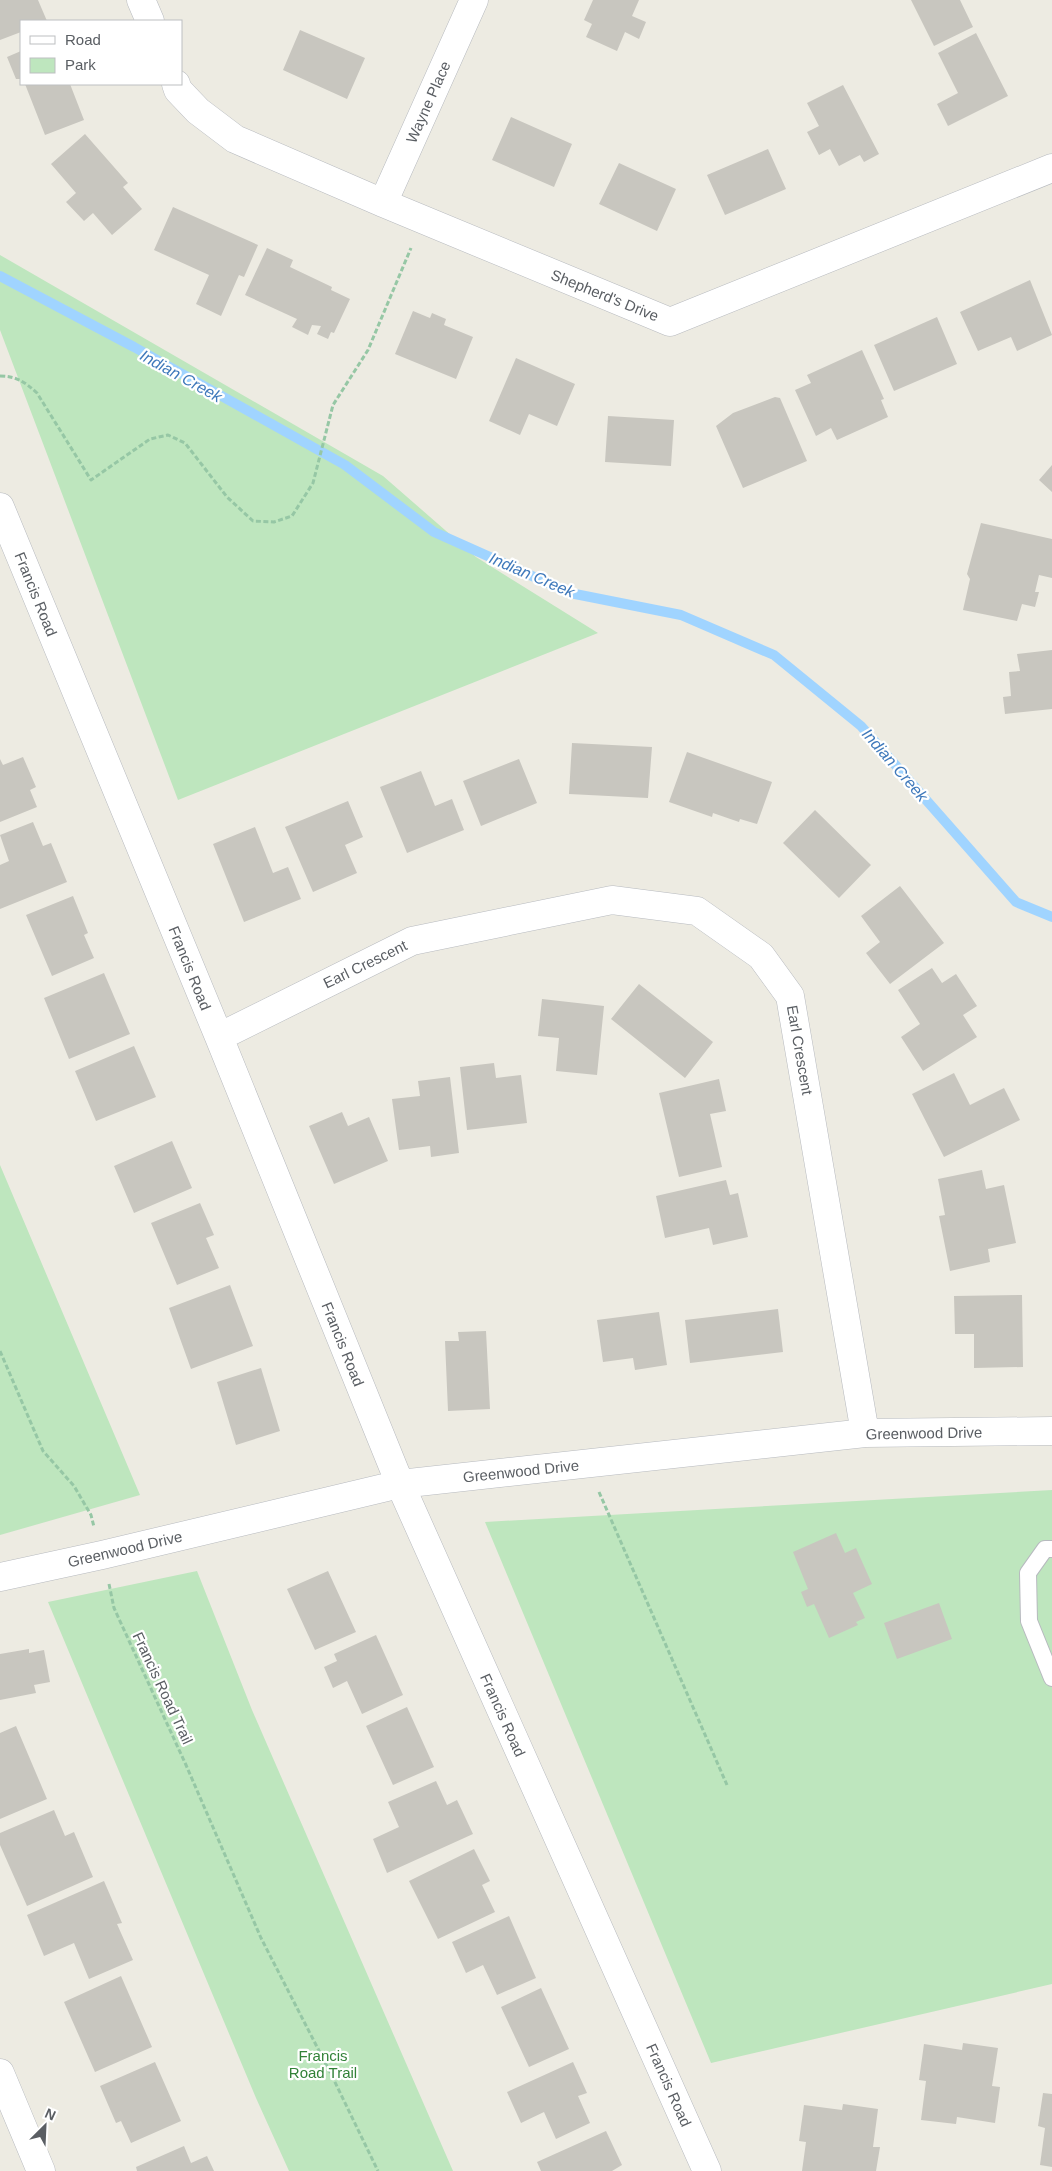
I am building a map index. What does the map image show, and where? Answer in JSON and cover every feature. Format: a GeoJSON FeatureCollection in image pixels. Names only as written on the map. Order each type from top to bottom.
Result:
{"type":"FeatureCollection","features":[{"type":"Feature","properties":{"kind":"street"},"geometry":{"type":"LineString","coordinates":[[141,0],[150,20]]}},
{"type":"Feature","properties":{"kind":"street","name":"Wayne Place"},"geometry":{"type":"LineString","coordinates":[[383,203],[474,0]]}},
{"type":"Feature","properties":{"kind":"street","name":"Shepherd's Drive"},"geometry":{"type":"LineString","coordinates":[[176,85],[178,90],[198,110],[235,139],[423,220],[670,322],[1052,168]]}},
{"type":"Feature","properties":{"kind":"street","name":"Francis Road"},"geometry":{"type":"LineString","coordinates":[[0,507],[219,1037],[400,1484],[707,2171]]}},
{"type":"Feature","properties":{"kind":"street","name":"Earl Crescent"},"geometry":{"type":"LineString","coordinates":[[219,1037],[412,941],[612,900],[697,911],[761,956],[790,996],[865,1433]]}},
{"type":"Feature","properties":{"kind":"street","name":"Greenwood Drive"},"geometry":{"type":"LineString","coordinates":[[0,1577],[102,1555],[400,1484],[865,1433],[1052,1431]]}},
{"type":"Feature","properties":{"kind":"street"},"geometry":{"type":"LineString","coordinates":[[0,2073],[41,2171]]}},
{"type":"Feature","properties":{"kind":"lane"},"geometry":{"type":"LineString","coordinates":[[1052,1549],[1045,1549],[1028,1573],[1029,1621],[1052,1678]]}},
{"type":"Feature","properties":{"kind":"path"},"geometry":{"type":"LineString","coordinates":[[0,376],[10,376],[24,381],[36,392],[91,480],[150,439],[168,435],[185,443],[227,497],[253,521],[274,522],[292,516],[313,483],[333,405],[368,350],[423,220]]}},
{"type":"Feature","properties":{"kind":"path","name":"Francis Road Trail"},"geometry":{"type":"LineString","coordinates":[[0,1351],[42,1451],[74,1486],[91,1515],[114,1608],[186,1764],[260,1938],[332,2076],[378,2171]]}},
{"type":"Feature","properties":{"kind":"path"},"geometry":{"type":"LineString","coordinates":[[586,1464],[727,1785]]}},
{"type":"Feature","properties":{"kind":"green space"},"geometry":{"type":"Polygon","coordinates":[[[0,255],[383,476],[476,557],[598,633],[178,800],[0,330],[0,255]]]}},
{"type":"Feature","properties":{"kind":"green space"},"geometry":{"type":"Polygon","coordinates":[[[0,1165],[140,1495],[0,1535],[0,1165]]]}},
{"type":"Feature","properties":{"kind":"green space"},"geometry":{"type":"Polygon","coordinates":[[[1052,1490],[1052,1984],[711,2063],[485,1522],[1052,1490]]]}},
{"type":"Feature","properties":{"kind":"green space","name":"Francis Road Trail"},"geometry":{"type":"Polygon","coordinates":[[[197,1571],[252,1710],[453,2171],[289,2171],[256,2098],[48,1602],[197,1571]]]}},
{"type":"Feature","properties":{"kind":"building"},"geometry":{"type":"Polygon","coordinates":[[[0,0],[38,0],[47,20],[20,20],[20,32],[0,40],[0,0]]]}},
{"type":"Feature","properties":{"kind":"building"},"geometry":{"type":"Polygon","coordinates":[[[593,0],[639,0],[632,16],[646,22],[639,39],[625,32],[617,51],[586,37],[592,24],[584,20],[593,0]]]}},
{"type":"Feature","properties":{"kind":"building"},"geometry":{"type":"Polygon","coordinates":[[[911,0],[960,0],[973,27],[934,46],[911,0]]]}},
{"type":"Feature","properties":{"kind":"building"},"geometry":{"type":"Polygon","coordinates":[[[300,30],[365,58],[347,99],[283,70],[300,30]]]}},
{"type":"Feature","properties":{"kind":"building"},"geometry":{"type":"Polygon","coordinates":[[[976,33],[1008,96],[948,126],[937,104],[958,93],[938,53],[976,33]]]}},
{"type":"Feature","properties":{"kind":"building"},"geometry":{"type":"Polygon","coordinates":[[[20,51],[20,79],[16,79],[7,57],[20,51]]]}},
{"type":"Feature","properties":{"kind":"building"},"geometry":{"type":"Polygon","coordinates":[[[25,85],[70,85],[84,120],[45,135],[25,85]]]}},
{"type":"Feature","properties":{"kind":"building"},"geometry":{"type":"Polygon","coordinates":[[[843,85],[879,154],[864,162],[860,155],[839,166],[830,149],[819,155],[807,132],[819,126],[807,103],[843,85]]]}},
{"type":"Feature","properties":{"kind":"building"},"geometry":{"type":"Polygon","coordinates":[[[511,117],[572,144],[554,187],[492,160],[511,117]]]}},
{"type":"Feature","properties":{"kind":"building"},"geometry":{"type":"Polygon","coordinates":[[[85,134],[128,183],[123,187],[142,209],[112,235],[93,213],[84,221],[66,202],[76,193],[51,164],[85,134]]]}},
{"type":"Feature","properties":{"kind":"building"},"geometry":{"type":"Polygon","coordinates":[[[768,149],[786,189],[725,215],[707,175],[768,149]]]}},
{"type":"Feature","properties":{"kind":"building"},"geometry":{"type":"Polygon","coordinates":[[[619,163],[676,189],[657,231],[599,204],[619,163]]]}},
{"type":"Feature","properties":{"kind":"building"},"geometry":{"type":"Polygon","coordinates":[[[173,207],[258,245],[244,277],[239,275],[221,316],[196,304],[209,275],[154,250],[173,207]]]}},
{"type":"Feature","properties":{"kind":"building"},"geometry":{"type":"Polygon","coordinates":[[[267,248],[293,260],[290,267],[332,287],[331,290],[350,299],[334,333],[331,332],[328,339],[317,334],[321,326],[312,325],[308,335],[292,327],[297,319],[245,295],[267,248]]]}},
{"type":"Feature","properties":{"kind":"building"},"geometry":{"type":"Polygon","coordinates":[[[1030,280],[1052,335],[1017,351],[1011,337],[978,351],[960,312],[1030,280]]]}},
{"type":"Feature","properties":{"kind":"building"},"geometry":{"type":"Polygon","coordinates":[[[413,311],[430,318],[432,313],[446,319],[444,325],[473,337],[456,379],[395,354],[413,311]]]}},
{"type":"Feature","properties":{"kind":"building"},"geometry":{"type":"Polygon","coordinates":[[[937,317],[957,364],[894,391],[874,345],[937,317]]]}},
{"type":"Feature","properties":{"kind":"building"},"geometry":{"type":"Polygon","coordinates":[[[862,350],[884,399],[881,400],[888,417],[837,440],[831,428],[816,436],[795,390],[811,383],[807,375],[862,350]]]}},
{"type":"Feature","properties":{"kind":"building"},"geometry":{"type":"Polygon","coordinates":[[[516,358],[575,384],[557,426],[529,414],[520,435],[489,421],[516,358]]]}},
{"type":"Feature","properties":{"kind":"building"},"geometry":{"type":"Polygon","coordinates":[[[775,397],[780,398],[807,461],[743,488],[716,426],[733,413],[775,397]]]}},
{"type":"Feature","properties":{"kind":"building"},"geometry":{"type":"Polygon","coordinates":[[[608,416],[674,420],[671,466],[605,462],[608,416]]]}},
{"type":"Feature","properties":{"kind":"building"},"geometry":{"type":"Polygon","coordinates":[[[1052,465],[1052,492],[1039,480],[1052,465]]]}},
{"type":"Feature","properties":{"kind":"building"},"geometry":{"type":"Polygon","coordinates":[[[981,523],[1052,539],[1052,578],[1039,575],[1035,592],[1039,592],[1035,607],[1022,604],[1017,621],[963,610],[970,579],[967,574],[981,523]]]}},
{"type":"Feature","properties":{"kind":"building"},"geometry":{"type":"Polygon","coordinates":[[[1052,650],[1052,709],[1005,714],[1003,697],[1011,696],[1009,672],[1020,671],[1017,654],[1052,650]]]}},
{"type":"Feature","properties":{"kind":"building"},"geometry":{"type":"Polygon","coordinates":[[[572,743],[652,747],[648,798],[569,794],[572,743]]]}},
{"type":"Feature","properties":{"kind":"building"},"geometry":{"type":"Polygon","coordinates":[[[687,752],[772,782],[757,824],[740,819],[739,822],[713,813],[712,817],[669,802],[687,752]]]}},
{"type":"Feature","properties":{"kind":"building"},"geometry":{"type":"Polygon","coordinates":[[[23,757],[36,787],[30,790],[37,807],[0,822],[0,759],[3,765],[23,757]]]}},
{"type":"Feature","properties":{"kind":"building"},"geometry":{"type":"Polygon","coordinates":[[[519,759],[537,803],[481,826],[463,781],[519,759]]]}},
{"type":"Feature","properties":{"kind":"building"},"geometry":{"type":"Polygon","coordinates":[[[421,771],[435,806],[452,799],[464,830],[407,853],[380,787],[421,771]]]}},
{"type":"Feature","properties":{"kind":"building"},"geometry":{"type":"Polygon","coordinates":[[[348,801],[363,837],[345,845],[357,873],[313,892],[285,827],[348,801]]]}},
{"type":"Feature","properties":{"kind":"building"},"geometry":{"type":"Polygon","coordinates":[[[815,810],[871,865],[839,898],[783,843],[815,810]]]}},
{"type":"Feature","properties":{"kind":"building"},"geometry":{"type":"Polygon","coordinates":[[[33,822],[43,846],[51,843],[67,882],[0,909],[0,865],[9,861],[0,835],[33,822]]]}},
{"type":"Feature","properties":{"kind":"building"},"geometry":{"type":"Polygon","coordinates":[[[255,827],[273,873],[288,867],[301,899],[244,922],[213,844],[255,827]]]}},
{"type":"Feature","properties":{"kind":"building"},"geometry":{"type":"Polygon","coordinates":[[[900,886],[944,943],[890,984],[866,953],[880,942],[861,916],[900,886]]]}},
{"type":"Feature","properties":{"kind":"building"},"geometry":{"type":"Polygon","coordinates":[[[73,896],[88,933],[84,935],[94,958],[52,976],[26,915],[73,896]]]}},
{"type":"Feature","properties":{"kind":"building"},"geometry":{"type":"Polygon","coordinates":[[[932,968],[942,983],[956,974],[977,1006],[963,1015],[977,1037],[923,1071],[901,1037],[920,1024],[898,990],[932,968]]]}},
{"type":"Feature","properties":{"kind":"building"},"geometry":{"type":"Polygon","coordinates":[[[104,973],[130,1034],[69,1059],[44,998],[104,973]]]}},
{"type":"Feature","properties":{"kind":"building"},"geometry":{"type":"Polygon","coordinates":[[[639,984],[713,1042],[685,1078],[611,1019],[639,984]]]}},
{"type":"Feature","properties":{"kind":"building"},"geometry":{"type":"Polygon","coordinates":[[[542,999],[604,1006],[597,1075],[556,1071],[559,1038],[538,1036],[542,999]]]}},
{"type":"Feature","properties":{"kind":"building"},"geometry":{"type":"Polygon","coordinates":[[[134,1046],[156,1097],[96,1121],[75,1071],[134,1046]]]}},
{"type":"Feature","properties":{"kind":"building"},"geometry":{"type":"Polygon","coordinates":[[[494,1063],[496,1078],[521,1075],[527,1123],[467,1130],[460,1067],[494,1063]]]}},
{"type":"Feature","properties":{"kind":"building"},"geometry":{"type":"Polygon","coordinates":[[[954,1073],[970,1105],[1004,1088],[1020,1120],[944,1157],[912,1094],[954,1073]]]}},
{"type":"Feature","properties":{"kind":"building"},"geometry":{"type":"Polygon","coordinates":[[[450,1077],[459,1153],[431,1157],[430,1146],[399,1150],[392,1099],[420,1096],[418,1081],[450,1077]]]}},
{"type":"Feature","properties":{"kind":"building"},"geometry":{"type":"Polygon","coordinates":[[[719,1079],[726,1111],[710,1114],[722,1167],[679,1177],[659,1093],[719,1079]]]}},
{"type":"Feature","properties":{"kind":"building"},"geometry":{"type":"Polygon","coordinates":[[[342,1112],[348,1126],[369,1117],[388,1161],[334,1184],[309,1126],[342,1112]]]}},
{"type":"Feature","properties":{"kind":"building"},"geometry":{"type":"Polygon","coordinates":[[[172,1141],[192,1188],[134,1213],[114,1166],[172,1141]]]}},
{"type":"Feature","properties":{"kind":"building"},"geometry":{"type":"Polygon","coordinates":[[[982,1170],[986,1189],[1004,1185],[1016,1243],[988,1249],[990,1262],[950,1271],[939,1216],[945,1215],[938,1179],[982,1170]]]}},
{"type":"Feature","properties":{"kind":"building"},"geometry":{"type":"Polygon","coordinates":[[[726,1180],[730,1195],[738,1193],[748,1237],[713,1245],[709,1228],[665,1238],[656,1196],[726,1180]]]}},
{"type":"Feature","properties":{"kind":"building"},"geometry":{"type":"Polygon","coordinates":[[[200,1203],[214,1235],[206,1238],[219,1268],[177,1285],[151,1223],[200,1203]]]}},
{"type":"Feature","properties":{"kind":"building"},"geometry":{"type":"Polygon","coordinates":[[[230,1285],[253,1346],[191,1369],[169,1308],[230,1285]]]}},
{"type":"Feature","properties":{"kind":"building"},"geometry":{"type":"Polygon","coordinates":[[[1022,1295],[1023,1367],[974,1368],[974,1334],[955,1334],[954,1296],[1022,1295]]]}},
{"type":"Feature","properties":{"kind":"building"},"geometry":{"type":"Polygon","coordinates":[[[778,1309],[783,1352],[690,1363],[685,1320],[778,1309]]]}},
{"type":"Feature","properties":{"kind":"building"},"geometry":{"type":"Polygon","coordinates":[[[659,1312],[667,1365],[635,1370],[633,1358],[603,1362],[597,1320],[659,1312]]]}},
{"type":"Feature","properties":{"kind":"building"},"geometry":{"type":"Polygon","coordinates":[[[486,1331],[490,1409],[448,1411],[445,1341],[459,1341],[458,1332],[486,1331]]]}},
{"type":"Feature","properties":{"kind":"building"},"geometry":{"type":"Polygon","coordinates":[[[261,1368],[280,1431],[236,1445],[217,1382],[261,1368]]]}},
{"type":"Feature","properties":{"kind":"building"},"geometry":{"type":"Polygon","coordinates":[[[836,1533],[845,1553],[856,1548],[872,1584],[853,1593],[865,1618],[856,1622],[858,1625],[829,1638],[814,1604],[807,1607],[801,1592],[808,1589],[793,1552],[836,1533]]]}},
{"type":"Feature","properties":{"kind":"building"},"geometry":{"type":"Polygon","coordinates":[[[328,1571],[356,1632],[315,1650],[287,1589],[328,1571]]]}},
{"type":"Feature","properties":{"kind":"building"},"geometry":{"type":"Polygon","coordinates":[[[939,1603],[952,1639],[897,1659],[884,1623],[939,1603]]]}},
{"type":"Feature","properties":{"kind":"building"},"geometry":{"type":"Polygon","coordinates":[[[376,1635],[403,1695],[362,1714],[347,1681],[333,1688],[324,1667],[337,1661],[334,1654],[376,1635]]]}},
{"type":"Feature","properties":{"kind":"building"},"geometry":{"type":"Polygon","coordinates":[[[29,1649],[29,1653],[44,1650],[50,1682],[34,1685],[36,1693],[0,1700],[0,1654],[29,1649]]]}},
{"type":"Feature","properties":{"kind":"building"},"geometry":{"type":"Polygon","coordinates":[[[407,1707],[434,1767],[393,1785],[366,1726],[407,1707]]]}},
{"type":"Feature","properties":{"kind":"building"},"geometry":{"type":"Polygon","coordinates":[[[16,1726],[47,1799],[0,1819],[0,1733],[16,1726]]]}},
{"type":"Feature","properties":{"kind":"building"},"geometry":{"type":"Polygon","coordinates":[[[436,1781],[447,1805],[457,1800],[473,1834],[387,1873],[373,1839],[399,1827],[388,1802],[436,1781]]]}},
{"type":"Feature","properties":{"kind":"building"},"geometry":{"type":"Polygon","coordinates":[[[54,1810],[65,1836],[74,1832],[93,1877],[27,1906],[0,1845],[0,1833],[54,1810]]]}},
{"type":"Feature","properties":{"kind":"building"},"geometry":{"type":"Polygon","coordinates":[[[474,1849],[490,1881],[482,1885],[495,1912],[438,1939],[409,1881],[474,1849]]]}},
{"type":"Feature","properties":{"kind":"building"},"geometry":{"type":"Polygon","coordinates":[[[104,1881],[122,1923],[117,1924],[133,1960],[89,1979],[74,1943],[44,1956],[27,1915],[104,1881]]]}},
{"type":"Feature","properties":{"kind":"building"},"geometry":{"type":"Polygon","coordinates":[[[509,1916],[536,1978],[497,1995],[483,1965],[466,1973],[452,1942],[509,1916]]]}},
{"type":"Feature","properties":{"kind":"building"},"geometry":{"type":"Polygon","coordinates":[[[121,1976],[152,2047],[95,2072],[64,2002],[121,1976]]]}},
{"type":"Feature","properties":{"kind":"building"},"geometry":{"type":"Polygon","coordinates":[[[541,1988],[569,2049],[529,2067],[501,2007],[541,1988]]]}},
{"type":"Feature","properties":{"kind":"building"},"geometry":{"type":"Polygon","coordinates":[[[963,2043],[998,2048],[992,2086],[1000,2087],[995,2123],[957,2117],[956,2124],[921,2120],[926,2081],[919,2080],[924,2044],[962,2050],[963,2043]]]}},
{"type":"Feature","properties":{"kind":"building"},"geometry":{"type":"Polygon","coordinates":[[[155,2062],[181,2121],[131,2143],[121,2121],[116,2123],[100,2086],[155,2062]]]}},
{"type":"Feature","properties":{"kind":"building"},"geometry":{"type":"Polygon","coordinates":[[[573,2062],[587,2093],[578,2096],[590,2123],[556,2139],[544,2112],[521,2123],[507,2092],[573,2062]]]}},
{"type":"Feature","properties":{"kind":"building"},"geometry":{"type":"Polygon","coordinates":[[[1043,2093],[1052,2094],[1052,2167],[1040,2165],[1045,2128],[1038,2126],[1043,2093]]]}},
{"type":"Feature","properties":{"kind":"building"},"geometry":{"type":"Polygon","coordinates":[[[843,2104],[878,2109],[873,2147],[880,2147],[876,2171],[802,2171],[806,2142],[799,2141],[804,2105],[842,2110],[843,2104]]]}},
{"type":"Feature","properties":{"kind":"building"},"geometry":{"type":"Polygon","coordinates":[[[606,2131],[622,2165],[612,2171],[541,2171],[537,2162],[606,2131]]]}},
{"type":"Feature","properties":{"kind":"building"},"geometry":{"type":"Polygon","coordinates":[[[184,2146],[191,2163],[207,2156],[214,2171],[137,2171],[136,2167],[184,2146]]]}},
{"type":"Feature","properties":{"kind":"waterway","name":"Indian Creek"},"geometry":{"type":"LineString","coordinates":[[0,276],[134,347],[345,465],[434,532],[570,593],[681,615],[774,655],[861,726],[1016,902],[1052,917]]}}]}
